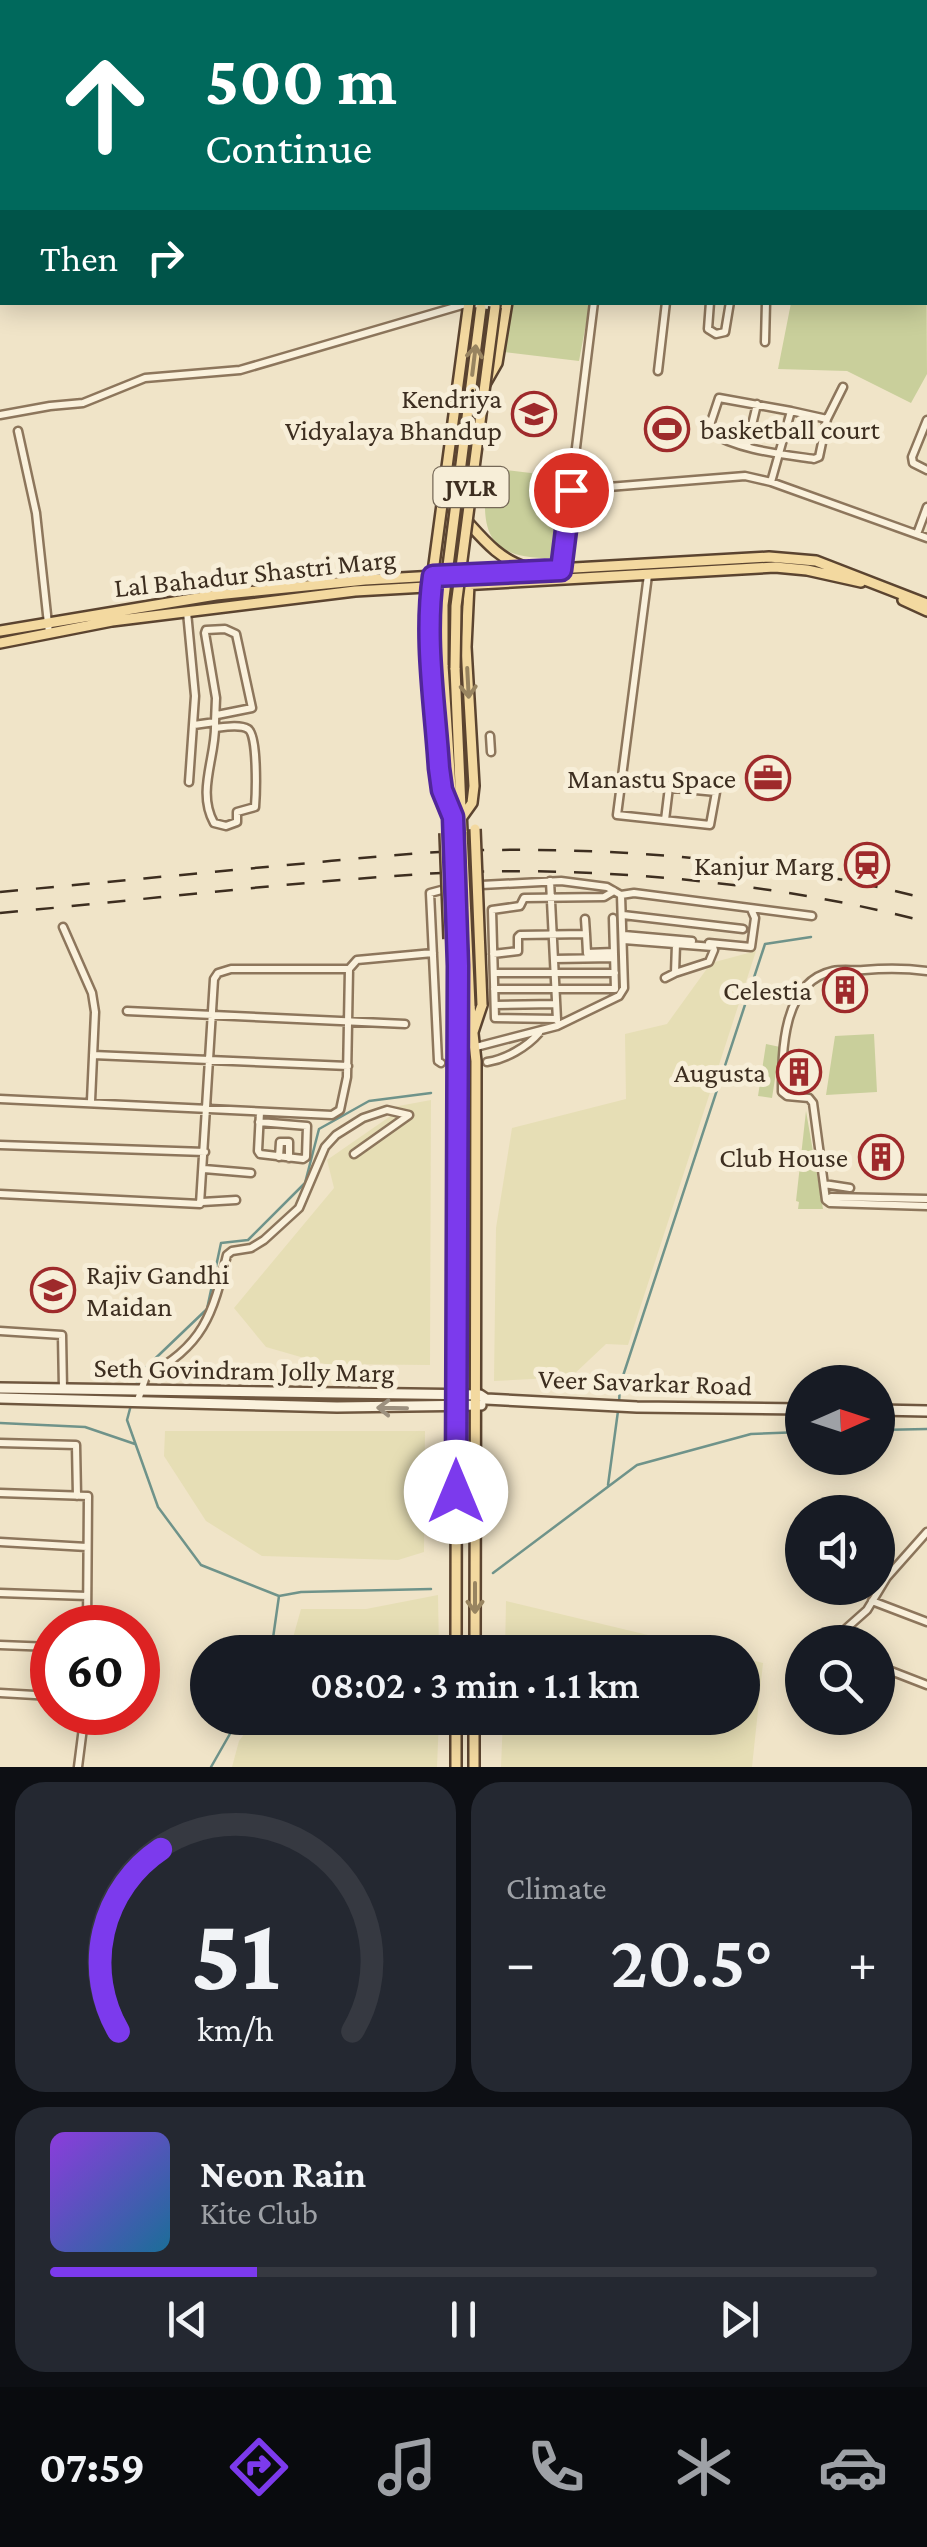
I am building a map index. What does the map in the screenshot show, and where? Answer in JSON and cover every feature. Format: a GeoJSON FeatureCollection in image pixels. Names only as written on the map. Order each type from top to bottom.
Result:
{"type":"FeatureCollection","features":[{"type":"Feature","properties":{"kind":"main road"},"geometry":{"type":"LineString","coordinates":[[469,305],[432,582],[430,633],[442,790],[457,817],[475,830],[482,1005],[472,1035]]}},
{"type":"Feature","properties":{"kind":"main road","name":"JVLR"},"geometry":{"type":"LineString","coordinates":[[457,817],[443,665],[443,604],[482,305]]}},
{"type":"Feature","properties":{"kind":"main road","name":"JVLR"},"geometry":{"type":"LineString","coordinates":[[456,1635],[456,606],[496,305]]}},
{"type":"Feature","properties":{"kind":"main road"},"geometry":{"type":"LineString","coordinates":[[453,832],[457,817],[472,803],[474,786],[466,647],[470,586],[457,560],[480,392],[497,364],[507,305]]}},
{"type":"Feature","properties":{"kind":"main road"},"geometry":{"type":"LineString","coordinates":[[462,515],[509,562],[539,570]]}},
{"type":"Feature","properties":{"kind":"main road","name":"Lal Bahadur Shastri Marg"},"geometry":{"type":"LineString","coordinates":[[432,582],[465,574],[792,558],[853,573],[927,604]]}},
{"type":"Feature","properties":{"kind":"main road","name":"Lal Bahadur Shastri Marg"},"geometry":{"type":"LineString","coordinates":[[0,643],[48,628],[216,595],[432,582],[470,586],[757,568],[807,570],[852,579],[927,612]]}},
{"type":"Feature","properties":{"kind":"main road","name":"Lal Bahadur Shastri Marg"},"geometry":{"type":"LineString","coordinates":[[0,631],[187,611],[354,586]]}},
{"type":"Feature","properties":{"kind":"main road","name":"JVLR"},"geometry":{"type":"LineString","coordinates":[[453,832],[476,1047],[479,1400],[474,1635]]}},
{"type":"Feature","properties":{"kind":"main road"},"geometry":{"type":"LineString","coordinates":[[456,1735],[456,1767]]}},
{"type":"Feature","properties":{"kind":"main road"},"geometry":{"type":"LineString","coordinates":[[474,1735],[474,1767]]}},
{"type":"Feature","properties":{"kind":"street"},"geometry":{"type":"LineString","coordinates":[[0,416],[83,404],[146,378],[240,370],[462,305]]}},
{"type":"Feature","properties":{"kind":"street"},"geometry":{"type":"LineString","coordinates":[[561,570],[594,305]]}},
{"type":"Feature","properties":{"kind":"street"},"geometry":{"type":"LineString","coordinates":[[658,372],[666,305]]}},
{"type":"Feature","properties":{"kind":"street"},"geometry":{"type":"LineString","coordinates":[[710,305],[708,329],[716,334],[725,332],[730,305]]}},
{"type":"Feature","properties":{"kind":"street"},"geometry":{"type":"LineString","coordinates":[[765,342],[766,305]]}},
{"type":"Feature","properties":{"kind":"street"},"geometry":{"type":"LineString","coordinates":[[827,419],[720,398],[708,431],[747,446],[814,459],[819,457],[827,419],[842,387]]}},
{"type":"Feature","properties":{"kind":"street"},"geometry":{"type":"LineString","coordinates":[[747,446],[757,404]]}},
{"type":"Feature","properties":{"kind":"street"},"geometry":{"type":"LineString","coordinates":[[772,482],[791,411]]}},
{"type":"Feature","properties":{"kind":"street"},"geometry":{"type":"LineString","coordinates":[[927,420],[912,457],[913,463],[927,470]]}},
{"type":"Feature","properties":{"kind":"street"},"geometry":{"type":"LineString","coordinates":[[18,432],[36,513],[48,628]]}},
{"type":"Feature","properties":{"kind":"street"},"geometry":{"type":"LineString","coordinates":[[571,490],[745,476],[772,482],[927,538]]}},
{"type":"Feature","properties":{"kind":"street"},"geometry":{"type":"LineString","coordinates":[[917,534],[927,507]]}},
{"type":"Feature","properties":{"kind":"street"},"geometry":{"type":"LineString","coordinates":[[622,783],[716,792],[710,825],[618,815],[622,783],[648,575]]}},
{"type":"Feature","properties":{"kind":"street"},"geometry":{"type":"LineString","coordinates":[[187,611],[196,696],[189,782]]}},
{"type":"Feature","properties":{"kind":"street"},"geometry":{"type":"LineString","coordinates":[[194,725],[216,721],[252,708],[236,634],[225,629],[205,633],[216,721],[208,765],[210,815],[214,823],[226,826],[237,822],[238,812],[255,807],[254,743],[252,732],[246,728],[216,721]]}},
{"type":"Feature","properties":{"kind":"street"},"geometry":{"type":"LineString","coordinates":[[490,736],[492,752]]}},
{"type":"Feature","properties":{"kind":"street"},"geometry":{"type":"LineString","coordinates":[[665,820],[669,787]]}},
{"type":"Feature","properties":{"kind":"street"},"geometry":{"type":"LineString","coordinates":[[550,881],[557,1022]]}},
{"type":"Feature","properties":{"kind":"street"},"geometry":{"type":"LineString","coordinates":[[441,1063],[430,893],[433,890],[550,881],[606,887],[618,893]]}},
{"type":"Feature","properties":{"kind":"street"},"geometry":{"type":"LineString","coordinates":[[487,1062],[526,1044],[557,1022],[619,996],[624,988],[624,938],[618,893]]}},
{"type":"Feature","properties":{"kind":"street"},"geometry":{"type":"LineString","coordinates":[[557,1022],[496,1020],[492,910],[520,906],[524,898],[634,893],[812,916]]}},
{"type":"Feature","properties":{"kind":"street"},"geometry":{"type":"LineString","coordinates":[[624,938],[750,947],[755,918],[751,908]]}},
{"type":"Feature","properties":{"kind":"street"},"geometry":{"type":"LineString","coordinates":[[623,916],[743,928]]}},
{"type":"Feature","properties":{"kind":"street"},"geometry":{"type":"LineString","coordinates":[[494,989],[615,989],[613,918]]}},
{"type":"Feature","properties":{"kind":"street"},"geometry":{"type":"LineString","coordinates":[[585,920],[587,956]]}},
{"type":"Feature","properties":{"kind":"street"},"geometry":{"type":"LineString","coordinates":[[63,927],[92,993],[95,1012],[91,1101]]}},
{"type":"Feature","properties":{"kind":"street"},"geometry":{"type":"LineString","coordinates":[[493,954],[518,952],[520,935],[586,934]]}},
{"type":"Feature","properties":{"kind":"street"},"geometry":{"type":"LineString","coordinates":[[624,938],[713,947],[710,962],[665,978]]}},
{"type":"Feature","properties":{"kind":"street"},"geometry":{"type":"LineString","coordinates":[[675,974],[676,944]]}},
{"type":"Feature","properties":{"kind":"street"},"geometry":{"type":"LineString","coordinates":[[0,1099],[332,1115],[340,1110],[348,1066],[349,969],[357,960],[433,953]]}},
{"type":"Feature","properties":{"kind":"street"},"geometry":{"type":"LineString","coordinates":[[554,959],[614,955]]}},
{"type":"Feature","properties":{"kind":"street"},"geometry":{"type":"LineString","coordinates":[[927,971],[904,968],[828,972],[804,989],[788,1020],[782,1092],[813,1102],[826,1200],[830,1204],[878,1200],[927,1202]]}},
{"type":"Feature","properties":{"kind":"street"},"geometry":{"type":"LineString","coordinates":[[202,1202],[214,979],[224,969],[349,969]]}},
{"type":"Feature","properties":{"kind":"street"},"geometry":{"type":"LineString","coordinates":[[494,973],[615,973]]}},
{"type":"Feature","properties":{"kind":"street"},"geometry":{"type":"LineString","coordinates":[[494,1005],[556,1004]]}},
{"type":"Feature","properties":{"kind":"street"},"geometry":{"type":"LineString","coordinates":[[127,1011],[405,1024]]}},
{"type":"Feature","properties":{"kind":"street"},"geometry":{"type":"LineString","coordinates":[[476,1047],[540,1032]]}},
{"type":"Feature","properties":{"kind":"street"},"geometry":{"type":"LineString","coordinates":[[93,1055],[348,1066]]}},
{"type":"Feature","properties":{"kind":"street"},"geometry":{"type":"LineString","coordinates":[[137,1396],[146,1376],[172,1362],[208,1322],[227,1256],[232,1251],[251,1248],[299,1208],[325,1147],[336,1135],[363,1118],[386,1110],[409,1115],[354,1154]]}},
{"type":"Feature","properties":{"kind":"street"},"geometry":{"type":"LineString","coordinates":[[260,1112],[258,1152],[303,1160],[306,1157],[306,1126],[260,1122]]}},
{"type":"Feature","properties":{"kind":"street"},"geometry":{"type":"LineString","coordinates":[[279,1157],[282,1142],[290,1144],[288,1158]]}},
{"type":"Feature","properties":{"kind":"street"},"geometry":{"type":"LineString","coordinates":[[0,1145],[205,1152]]}},
{"type":"Feature","properties":{"kind":"street"},"geometry":{"type":"LineString","coordinates":[[204,1169],[251,1173]]}},
{"type":"Feature","properties":{"kind":"street"},"geometry":{"type":"LineString","coordinates":[[824,1184],[850,1188]]}},
{"type":"Feature","properties":{"kind":"street"},"geometry":{"type":"LineString","coordinates":[[0,1194],[196,1204],[236,1200]]}},
{"type":"Feature","properties":{"kind":"street"},"geometry":{"type":"LineString","coordinates":[[0,1331],[62,1335],[63,1389]]}},
{"type":"Feature","properties":{"kind":"street","name":"Seth Govindram Jolly Marg"},"geometry":{"type":"LineString","coordinates":[[0,1388],[63,1389],[261,1406],[456,1402]]}},
{"type":"Feature","properties":{"kind":"street"},"geometry":{"type":"LineString","coordinates":[[0,1398],[120,1395]]}},
{"type":"Feature","properties":{"kind":"street"},"geometry":{"type":"LineString","coordinates":[[456,1402],[479,1400]]}},
{"type":"Feature","properties":{"kind":"street","name":"Veer Savarkar Road"},"geometry":{"type":"LineString","coordinates":[[479,1400],[785,1409]]}},
{"type":"Feature","properties":{"kind":"street"},"geometry":{"type":"LineString","coordinates":[[895,1410],[927,1411]]}},
{"type":"Feature","properties":{"kind":"street"},"geometry":{"type":"LineString","coordinates":[[0,1443],[76,1445],[77,1496]]}},
{"type":"Feature","properties":{"kind":"street"},"geometry":{"type":"LineString","coordinates":[[0,1493],[88,1496],[87,1605]]}},
{"type":"Feature","properties":{"kind":"street"},"geometry":{"type":"LineString","coordinates":[[895,1568],[927,1532]]}},
{"type":"Feature","properties":{"kind":"street"},"geometry":{"type":"LineString","coordinates":[[0,1542],[87,1546]]}},
{"type":"Feature","properties":{"kind":"street"},"geometry":{"type":"LineString","coordinates":[[0,1593],[87,1596]]}},
{"type":"Feature","properties":{"kind":"street"},"geometry":{"type":"LineString","coordinates":[[850,1625],[870,1605]]}},
{"type":"Feature","properties":{"kind":"street"},"geometry":{"type":"LineString","coordinates":[[882,1605],[927,1622]]}},
{"type":"Feature","properties":{"kind":"street"},"geometry":{"type":"LineString","coordinates":[[0,1645],[30,1646]]}},
{"type":"Feature","properties":{"kind":"street"},"geometry":{"type":"LineString","coordinates":[[895,1673],[927,1686]]}},
{"type":"Feature","properties":{"kind":"street"},"geometry":{"type":"LineString","coordinates":[[0,1693],[30,1695]]}},
{"type":"Feature","properties":{"kind":"street"},"geometry":{"type":"LineString","coordinates":[[78,1767],[82,1735]]}},
{"type":"Feature","properties":{"kind":"shaded area"},"geometry":{"type":"Polygon","coordinates":[[[756,951],[628,1345],[606,1344],[571,1377],[494,1381],[496,1228],[512,1128],[626,1099],[625,1034],[667,1024],[711,963],[756,951]]]}},
{"type":"Feature","properties":{"kind":"shaded area"},"geometry":{"type":"Polygon","coordinates":[[[431,1100],[430,1365],[325,1364],[266,1347],[234,1308],[334,1188],[327,1160],[392,1115],[393,1107],[431,1100]]]}},
{"type":"Feature","properties":{"kind":"shaded area"},"geometry":{"type":"Polygon","coordinates":[[[165,1431],[425,1431],[424,1552],[398,1560],[262,1556],[206,1521],[164,1456],[165,1431]]]}},
{"type":"Feature","properties":{"kind":"shaded area"},"geometry":{"type":"Polygon","coordinates":[[[438,1595],[439,1635],[294,1635],[301,1609],[366,1609],[438,1595]]]}},
{"type":"Feature","properties":{"kind":"shaded area"},"geometry":{"type":"Polygon","coordinates":[[[506,1601],[648,1635],[505,1635],[506,1601]]]}},
{"type":"Feature","properties":{"kind":"shaded area"},"geometry":{"type":"Polygon","coordinates":[[[243,1735],[438,1735],[437,1767],[232,1767],[243,1735]]]}},
{"type":"Feature","properties":{"kind":"shaded area"},"geometry":{"type":"Polygon","coordinates":[[[502,1735],[755,1735],[752,1767],[501,1767],[502,1735]]]}},
{"type":"Feature","properties":{"kind":"green space"},"geometry":{"type":"Polygon","coordinates":[[[513,305],[590,305],[579,361],[504,352],[513,305]]]}},
{"type":"Feature","properties":{"kind":"green space"},"geometry":{"type":"Polygon","coordinates":[[[791,305],[927,305],[927,374],[911,403],[847,371],[778,369],[791,305]]]}},
{"type":"Feature","properties":{"kind":"green space","name":"basketball court"},"geometry":{"type":"Polygon","coordinates":[[[654,411],[676,411],[680,447],[656,449],[654,411]]]}},
{"type":"Feature","properties":{"kind":"green space"},"geometry":{"type":"Polygon","coordinates":[[[488,468],[564,477],[554,558],[513,553],[491,536],[485,508],[488,468]]]}},
{"type":"Feature","properties":{"kind":"green space"},"geometry":{"type":"Polygon","coordinates":[[[874,1034],[877,1092],[826,1095],[835,1036],[874,1034]]]}},
{"type":"Feature","properties":{"kind":"green space"},"geometry":{"type":"Polygon","coordinates":[[[766,1044],[780,1047],[772,1098],[758,1096],[766,1044]]]}},
{"type":"Feature","properties":{"kind":"green space"},"geometry":{"type":"Polygon","coordinates":[[[806,1111],[823,1209],[798,1209],[796,1201],[806,1111]]]}},
{"type":"Feature","properties":{"kind":"waterway"},"geometry":{"type":"LineString","coordinates":[[619,1403],[620,1385],[765,944],[811,937]]}},
{"type":"Feature","properties":{"kind":"waterway"},"geometry":{"type":"LineString","coordinates":[[136,1387],[139,1374],[207,1309],[221,1243],[248,1240],[305,1183],[319,1129],[369,1101],[431,1093]]}},
{"type":"Feature","properties":{"kind":"waterway"},"geometry":{"type":"LineString","coordinates":[[131,1405],[127,1420],[158,1507],[201,1565],[279,1596]]}},
{"type":"Feature","properties":{"kind":"waterway"},"geometry":{"type":"LineString","coordinates":[[608,1485],[618,1411]]}},
{"type":"Feature","properties":{"kind":"waterway"},"geometry":{"type":"LineString","coordinates":[[0,1423],[85,1427],[135,1444]]}},
{"type":"Feature","properties":{"kind":"waterway"},"geometry":{"type":"LineString","coordinates":[[895,1430],[927,1429]]}},
{"type":"Feature","properties":{"kind":"waterway"},"geometry":{"type":"LineString","coordinates":[[493,1573],[637,1465],[751,1434],[785,1433]]}},
{"type":"Feature","properties":{"kind":"waterway"},"geometry":{"type":"LineString","coordinates":[[273,1635],[279,1596],[431,1589]]}},
{"type":"Feature","properties":{"kind":"waterway"},"geometry":{"type":"LineString","coordinates":[[211,1767],[229,1735]]}},
{"type":"Feature","properties":{"kind":"tunnel"},"geometry":{"type":"LineString","coordinates":[[441,1063],[487,1062]]}},
{"type":"Feature","properties":{"kind":"railway"},"geometry":{"type":"LineString","coordinates":[[0,892],[414,854],[546,850],[711,860],[820,875],[927,899]]}},
{"type":"Feature","properties":{"kind":"railway"},"geometry":{"type":"LineString","coordinates":[[0,913],[423,874],[547,872],[742,886],[927,922]]}},
{"type":"Feature","properties":{"kind":"place","name":"Kendriya Vidyalaya Bhandup"},"geometry":{"type":"Point","coordinates":[534,414]}},
{"type":"Feature","properties":{"kind":"place","name":"basketball court"},"geometry":{"type":"Point","coordinates":[667,429]}},
{"type":"Feature","properties":{"kind":"place","name":"Manastu Space"},"geometry":{"type":"Point","coordinates":[768,778]}},
{"type":"Feature","properties":{"kind":"place","name":"Kanjur Marg"},"geometry":{"type":"Point","coordinates":[867,865]}},
{"type":"Feature","properties":{"kind":"place","name":"Celestia"},"geometry":{"type":"Point","coordinates":[845,990]}},
{"type":"Feature","properties":{"kind":"place","name":"Augusta"},"geometry":{"type":"Point","coordinates":[799,1072]}},
{"type":"Feature","properties":{"kind":"place","name":"Club House"},"geometry":{"type":"Point","coordinates":[881,1157]}},
{"type":"Feature","properties":{"kind":"place","name":"Rajiv Gandhi Maidan"},"geometry":{"type":"Point","coordinates":[53,1290]}},
{"type":"Feature","properties":{"kind":"route"},"geometry":{"type":"LineString","coordinates":[[456,1492],[458,966],[453,817],[442,790],[439,768],[430,633],[431,587],[433,576],[561,570],[571,490]]}}]}
